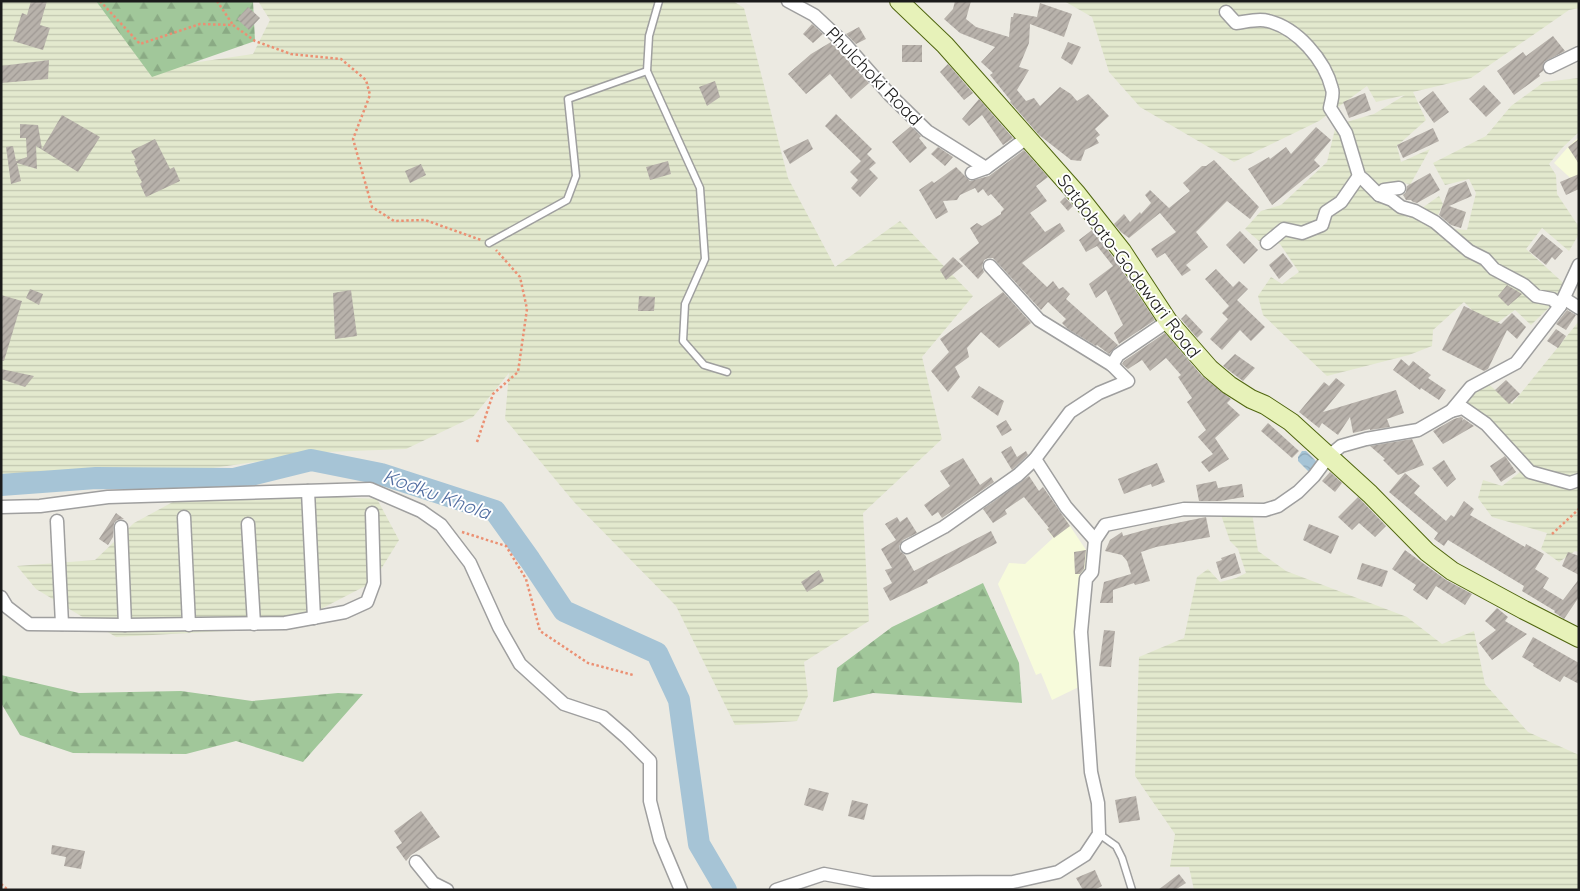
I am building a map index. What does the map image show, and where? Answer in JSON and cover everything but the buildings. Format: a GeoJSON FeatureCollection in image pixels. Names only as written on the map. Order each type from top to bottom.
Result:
{"type":"FeatureCollection","features":[{"type":"Feature","properties":{"kind":"street","name":"Phulchoki Road"},"geometry":{"type":"LineString","coordinates":[[788,1],[814,15],[845,44],[890,96],[927,131],[986,168]]}},
{"type":"Feature","properties":{"kind":"street","name":"Satdobato-Godawari Road"},"geometry":{"type":"LineString","coordinates":[[899,1],[946,45],[1028,137],[1122,251],[1168,321],[1193,351],[1222,380],[1291,422],[1370,494],[1427,552],[1452,571],[1579,638]]}},
{"type":"Feature","properties":{"kind":"street"},"geometry":{"type":"LineString","coordinates":[[1226,12],[1236,23],[1266,20],[1286,28],[1305,43],[1321,64],[1333,90],[1330,108],[1346,133],[1359,176],[1379,195],[1435,222],[1469,251],[1484,259],[1494,269],[1524,285],[1536,296],[1552,299],[1562,304]]}},
{"type":"Feature","properties":{"kind":"street"},"geometry":{"type":"LineString","coordinates":[[1550,67],[1579,53]]}},
{"type":"Feature","properties":{"kind":"street"},"geometry":{"type":"LineString","coordinates":[[972,173],[986,168],[1028,137]]}},
{"type":"Feature","properties":{"kind":"street"},"geometry":{"type":"LineString","coordinates":[[1267,244],[1284,229],[1302,234],[1322,225],[1326,212],[1341,202],[1359,176]]}},
{"type":"Feature","properties":{"kind":"street"},"geometry":{"type":"LineString","coordinates":[[1379,195],[1384,190],[1399,188]]}},
{"type":"Feature","properties":{"kind":"street"},"geometry":{"type":"LineString","coordinates":[[1562,304],[1579,265]]}},
{"type":"Feature","properties":{"kind":"street"},"geometry":{"type":"LineString","coordinates":[[907,547],[944,527],[1018,475],[1035,459],[1070,412],[1099,393],[1128,381],[1112,365],[1039,320],[990,266]]}},
{"type":"Feature","properties":{"kind":"street"},"geometry":{"type":"LineString","coordinates":[[1452,411],[1471,388],[1516,364],[1565,299],[1579,308]]}},
{"type":"Feature","properties":{"kind":"street"},"geometry":{"type":"LineString","coordinates":[[1112,365],[1118,355],[1168,321]]}},
{"type":"Feature","properties":{"kind":"street"},"geometry":{"type":"LineString","coordinates":[[776,890],[824,874],[872,883],[1013,882],[1058,872],[1085,855],[1099,834],[1098,803],[1091,772],[1081,632],[1086,578],[1092,572],[1095,540],[1105,525],[1184,509],[1265,510],[1298,492],[1314,476],[1329,456],[1341,446],[1418,430],[1452,411],[1463,408],[1486,424],[1530,472],[1570,483],[1579,480]]}},
{"type":"Feature","properties":{"kind":"street"},"geometry":{"type":"LineString","coordinates":[[1035,459],[1066,508],[1095,540]]}},
{"type":"Feature","properties":{"kind":"street"},"geometry":{"type":"LineString","coordinates":[[1,507],[40,506],[108,497],[370,489],[421,511],[441,525],[470,563],[499,627],[520,664],[564,704],[603,717],[650,761],[650,801],[660,840],[681,890]]}},
{"type":"Feature","properties":{"kind":"street"},"geometry":{"type":"LineString","coordinates":[[308,491],[314,618]]}},
{"type":"Feature","properties":{"kind":"street"},"geometry":{"type":"LineString","coordinates":[[1,597],[7,607],[29,624],[189,625],[285,623],[345,612],[367,602],[374,583],[372,513]]}},
{"type":"Feature","properties":{"kind":"street"},"geometry":{"type":"LineString","coordinates":[[184,517],[189,625]]}},
{"type":"Feature","properties":{"kind":"street"},"geometry":{"type":"LineString","coordinates":[[58,521],[62,624]]}},
{"type":"Feature","properties":{"kind":"street"},"geometry":{"type":"LineString","coordinates":[[248,524],[254,624]]}},
{"type":"Feature","properties":{"kind":"street"},"geometry":{"type":"LineString","coordinates":[[121,527],[125,625]]}},
{"type":"Feature","properties":{"kind":"street"},"geometry":{"type":"LineString","coordinates":[[416,862],[433,883],[447,890]]}},
{"type":"Feature","properties":{"kind":"lane"},"geometry":{"type":"LineString","coordinates":[[659,1],[649,36],[647,71],[700,188],[705,259],[685,304],[683,342],[704,365],[727,372]]}},
{"type":"Feature","properties":{"kind":"lane"},"geometry":{"type":"LineString","coordinates":[[489,243],[567,200],[576,176],[568,99],[647,71]]}},
{"type":"Feature","properties":{"kind":"lane"},"geometry":{"type":"LineString","coordinates":[[1099,834],[1116,846],[1122,858],[1132,890]]}},
{"type":"Feature","properties":{"kind":"path"},"geometry":{"type":"LineString","coordinates":[[100,1],[140,44],[200,24],[233,25]]}},
{"type":"Feature","properties":{"kind":"path"},"geometry":{"type":"LineString","coordinates":[[217,1],[233,25],[255,41],[291,54],[341,59],[366,80],[370,95],[353,139],[372,207],[394,221],[425,220],[489,243],[520,277],[527,309],[518,372],[493,394],[477,442]]}},
{"type":"Feature","properties":{"kind":"path"},"geometry":{"type":"LineString","coordinates":[[1552,534],[1579,509]]}},
{"type":"Feature","properties":{"kind":"path"},"geometry":{"type":"LineString","coordinates":[[441,525],[506,546],[526,579],[540,631],[588,663],[633,675]]}},
{"type":"Feature","properties":{"kind":"path"},"geometry":{"type":"LineString","coordinates":[[1,884],[8,890]]}},
{"type":"Feature","properties":{"kind":"shaded area"},"geometry":{"type":"Polygon","coordinates":[[[1,1],[125,1],[185,64],[253,54],[270,20],[258,1],[733,1],[744,8],[788,178],[835,267],[900,221],[973,296],[922,357],[942,439],[863,513],[869,621],[804,662],[808,696],[797,721],[735,725],[676,606],[574,502],[505,419],[509,373],[473,417],[406,449],[324,452],[179,473],[1,477],[1,1]]]}},
{"type":"Feature","properties":{"kind":"shaded area"},"geometry":{"type":"Polygon","coordinates":[[[1064,1],[1579,1],[1579,8],[1569,10],[1471,78],[1413,92],[1426,120],[1397,146],[1401,162],[1430,149],[1410,185],[1400,181],[1399,198],[1408,218],[1439,196],[1443,204],[1432,228],[1467,230],[1476,193],[1469,179],[1445,185],[1433,163],[1486,136],[1511,106],[1544,82],[1579,78],[1579,132],[1549,164],[1556,175],[1557,194],[1579,227],[1579,234],[1569,251],[1542,228],[1526,249],[1569,288],[1531,325],[1515,310],[1490,328],[1464,302],[1433,330],[1432,346],[1409,355],[1327,376],[1263,315],[1258,296],[1271,277],[1282,284],[1299,272],[1280,244],[1259,241],[1245,229],[1261,211],[1281,205],[1327,162],[1336,125],[1374,114],[1405,95],[1376,102],[1367,86],[1319,121],[1234,162],[1140,107],[1109,72],[1092,17],[1064,1]]]}},
{"type":"Feature","properties":{"kind":"shaded area"},"geometry":{"type":"Polygon","coordinates":[[[1579,137],[1579,186],[1554,163],[1579,137]]]}},
{"type":"Feature","properties":{"kind":"shaded area"},"geometry":{"type":"Polygon","coordinates":[[[1579,321],[1579,552],[1575,551],[1559,562],[1541,549],[1547,533],[1492,517],[1478,498],[1483,480],[1502,486],[1528,466],[1455,401],[1486,382],[1512,404],[1579,321]]]}},
{"type":"Feature","properties":{"kind":"shaded area"},"geometry":{"type":"Polygon","coordinates":[[[195,490],[377,499],[399,540],[373,582],[290,625],[226,631],[116,637],[36,589],[17,566],[95,560],[134,523],[195,490]]]}},
{"type":"Feature","properties":{"kind":"shaded area"},"geometry":{"type":"Polygon","coordinates":[[[1252,513],[1258,551],[1286,571],[1407,617],[1442,644],[1474,631],[1485,684],[1528,732],[1579,755],[1579,890],[1194,890],[1189,867],[1170,867],[1175,834],[1135,776],[1139,657],[1184,638],[1197,577],[1208,569],[1220,582],[1246,573],[1238,549],[1230,541],[1221,515],[1252,513]]]}},
{"type":"Feature","properties":{"kind":"shaded area"},"geometry":{"type":"Polygon","coordinates":[[[1064,517],[1086,550],[1089,596],[1085,684],[1052,700],[1041,673],[1036,675],[998,584],[1009,563],[1025,564],[1053,538],[1047,529],[1064,517]]]}},
{"type":"Feature","properties":{"kind":"green space"},"geometry":{"type":"Polygon","coordinates":[[[96,1],[253,1],[255,41],[152,77],[96,1]]]}},
{"type":"Feature","properties":{"kind":"green space"},"geometry":{"type":"Polygon","coordinates":[[[983,583],[1019,663],[1022,703],[873,693],[833,702],[837,668],[892,627],[983,583]]]}},
{"type":"Feature","properties":{"kind":"green space"},"geometry":{"type":"Polygon","coordinates":[[[1,675],[79,693],[181,691],[252,701],[338,693],[363,694],[303,762],[236,741],[186,754],[73,753],[20,735],[1,703],[1,675]]]}},
{"type":"Feature","properties":{"kind":"water"},"geometry":{"type":"Polygon","coordinates":[[[1302,451],[1306,451],[1317,462],[1309,472],[1298,461],[1302,451]]]}},
{"type":"Feature","properties":{"kind":"waterway","name":"Kodku Khola"},"geometry":{"type":"LineString","coordinates":[[1,485],[96,478],[234,479],[311,460],[381,474],[495,511],[564,611],[657,653],[679,700],[699,844],[726,890]]}}]}
